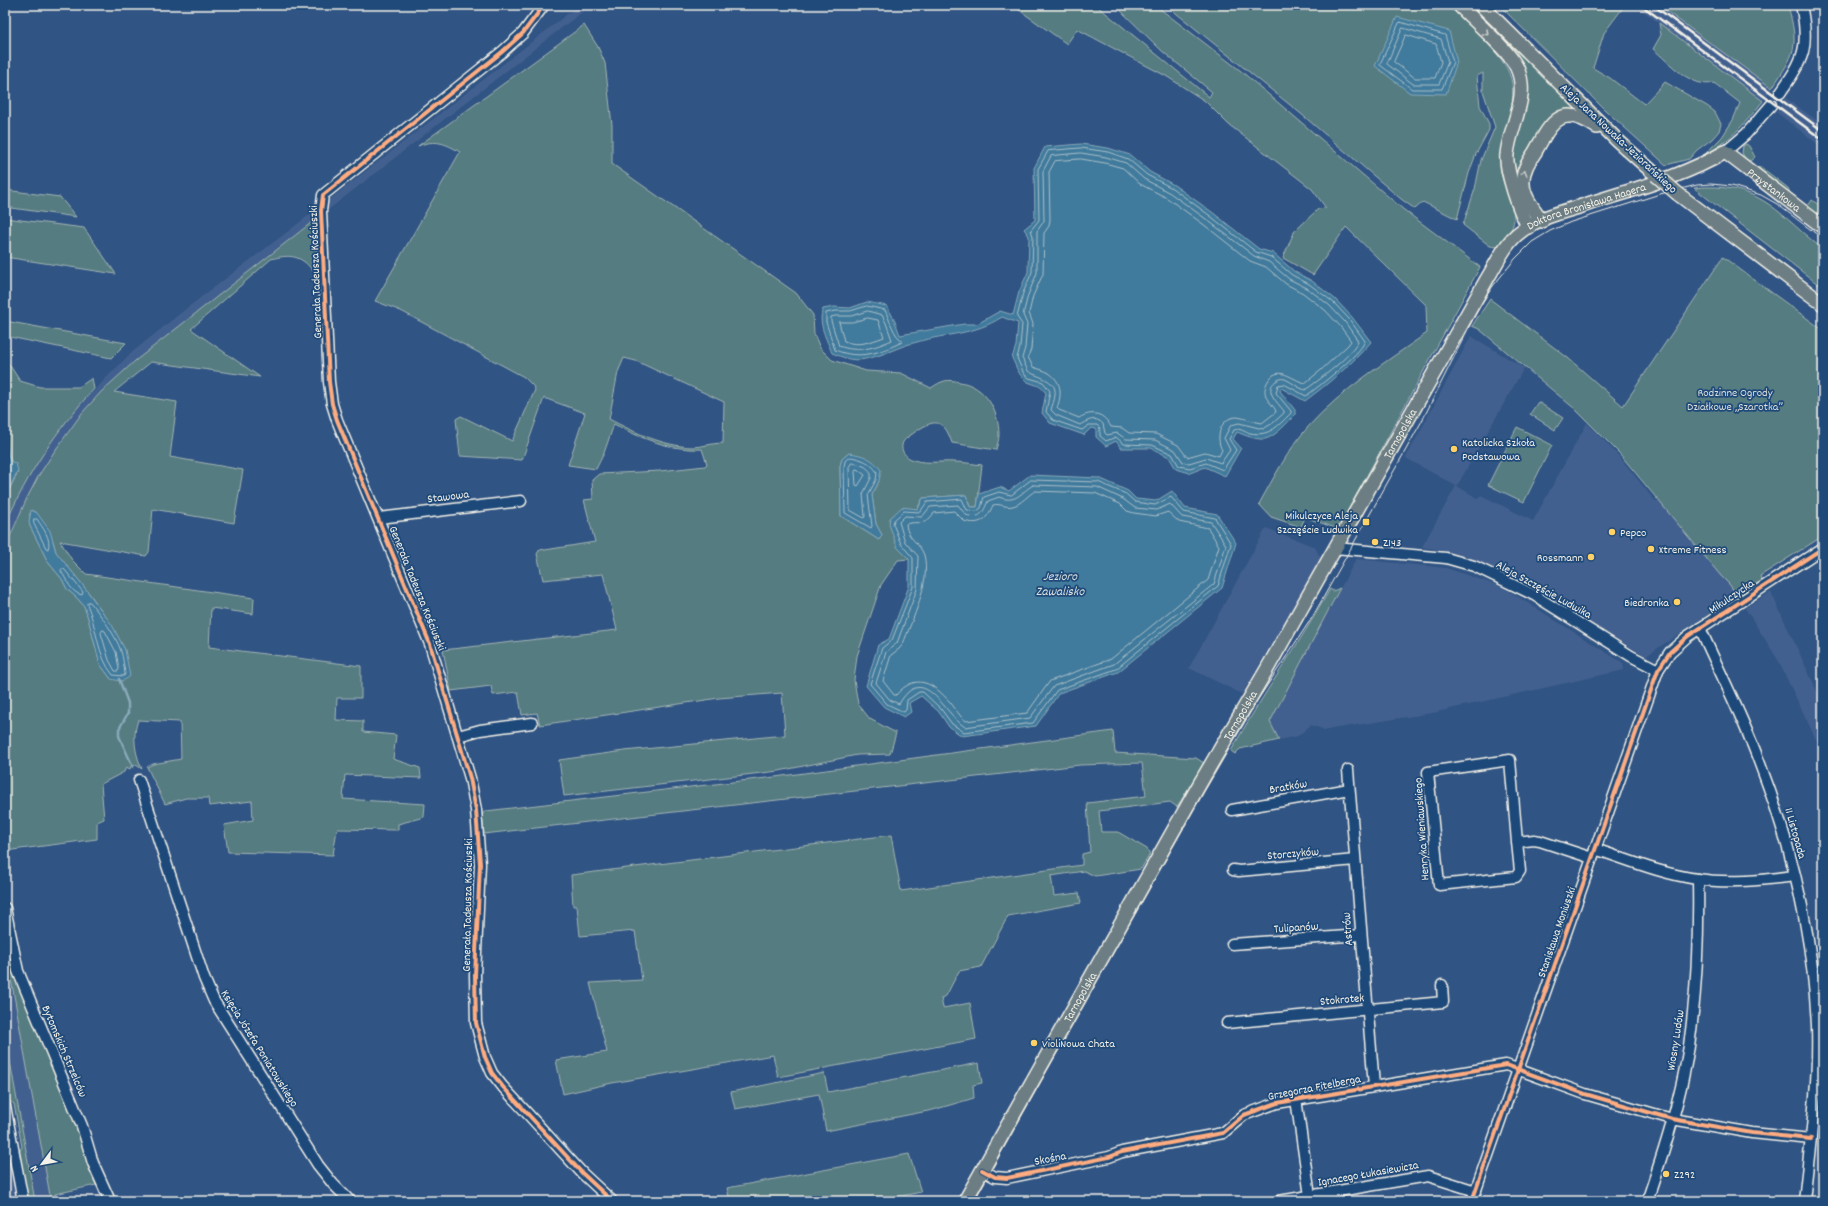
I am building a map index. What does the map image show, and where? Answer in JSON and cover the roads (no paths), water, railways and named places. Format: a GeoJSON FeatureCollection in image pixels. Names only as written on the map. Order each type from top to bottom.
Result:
{"type":"FeatureCollection","features":[{"type":"Feature","properties":{"kind":"main road"},"geometry":{"type":"LineString","coordinates":[[1459,5],[1512,60],[1519,75],[1521,86],[1520,100],[1508,149],[1507,162],[1524,230]]}},
{"type":"Feature","properties":{"kind":"main road","name":"Aleja Jana Nowaka-Jeziorańskiego"},"geometry":{"type":"LineString","coordinates":[[1481,5],[1617,140],[1823,304]]}},
{"type":"Feature","properties":{"kind":"main road","name":"Aleja Jana Nowaka-Jeziorańskiego"},"geometry":{"type":"LineString","coordinates":[[1493,5],[1660,173]]}},
{"type":"Feature","properties":{"kind":"main road"},"geometry":{"type":"LineString","coordinates":[[1542,221],[1528,200],[1522,181],[1526,166],[1550,125],[1559,118],[1570,116],[1586,120],[1617,140]]}},
{"type":"Feature","properties":{"kind":"main road","name":"Doktora Bronisława Hagera"},"geometry":{"type":"LineString","coordinates":[[1524,230],[1574,208],[1699,166],[1725,152]]}},
{"type":"Feature","properties":{"kind":"main road","name":"Przystankowa"},"geometry":{"type":"LineString","coordinates":[[1725,152],[1823,227]]}},
{"type":"Feature","properties":{"kind":"main road","name":"Aleja Jana Nowaka-Jeziorańskiego"},"geometry":{"type":"LineString","coordinates":[[1682,192],[1823,294]]}},
{"type":"Feature","properties":{"kind":"main road","name":"Tarnopolska"},"geometry":{"type":"LineString","coordinates":[[965,1201],[1201,781],[1258,686],[1487,279],[1508,245],[1524,230]]}},
{"type":"Feature","properties":{"kind":"street","name":"Generała Tadeusza Kościuszki"},"geometry":{"type":"LineString","coordinates":[[544,5],[522,33],[480,71],[323,195],[321,219],[329,382],[332,404],[337,420],[379,518],[430,644],[470,778],[476,810],[480,864],[474,996],[476,1023],[485,1057],[492,1073],[503,1087],[583,1174],[612,1201]]}},
{"type":"Feature","properties":{"kind":"street"},"geometry":{"type":"LineString","coordinates":[[1780,93],[1797,69],[1802,59],[1805,45],[1801,5]]}},
{"type":"Feature","properties":{"kind":"street","name":"Doktora Bronisława Hagera"},"geometry":{"type":"LineString","coordinates":[[1725,152],[1746,134],[1772,105]]}},
{"type":"Feature","properties":{"kind":"street","name":"Stawowa"},"geometry":{"type":"LineString","coordinates":[[379,518],[521,501]]}},
{"type":"Feature","properties":{"kind":"street","name":"Aleja Szczęście Ludwika"},"geometry":{"type":"LineString","coordinates":[[1336,548],[1446,558],[1474,566],[1534,595],[1632,656],[1658,670]]}},
{"type":"Feature","properties":{"kind":"street","name":"Mikulczycka"},"geometry":{"type":"LineString","coordinates":[[1658,670],[1670,652],[1700,628],[1823,548]]}},
{"type":"Feature","properties":{"kind":"street","name":"11 Listopada"},"geometry":{"type":"LineString","coordinates":[[1700,628],[1760,763],[1774,804],[1795,876],[1810,955],[1817,1026],[1816,1088],[1804,1201]]}},
{"type":"Feature","properties":{"kind":"street","name":"Stanisława Moniuszki"},"geometry":{"type":"LineString","coordinates":[[1474,1196],[1658,670]]}},
{"type":"Feature","properties":{"kind":"street"},"geometry":{"type":"LineString","coordinates":[[458,736],[480,730],[532,723]]}},
{"type":"Feature","properties":{"kind":"street","name":"Henryka Wieniawskiego"},"geometry":{"type":"LineString","coordinates":[[1510,760],[1517,842],[1520,871],[1516,877],[1439,885],[1428,772],[1510,760]]}},
{"type":"Feature","properties":{"kind":"street","name":"Astrów"},"geometry":{"type":"LineString","coordinates":[[1348,770],[1366,1010],[1374,1086]]}},
{"type":"Feature","properties":{"kind":"street","name":"Księcia Józefa Poniatowskiego"},"geometry":{"type":"LineString","coordinates":[[139,780],[195,950],[214,1001],[318,1165],[333,1184],[350,1201]]}},
{"type":"Feature","properties":{"kind":"street","name":"Bratków"},"geometry":{"type":"LineString","coordinates":[[1232,810],[1349,788]]}},
{"type":"Feature","properties":{"kind":"street"},"geometry":{"type":"LineString","coordinates":[[1517,842],[1540,841],[1698,879],[1745,881],[1795,876]]}},
{"type":"Feature","properties":{"kind":"street","name":"Storczyków"},"geometry":{"type":"LineString","coordinates":[[1233,870],[1239,871],[1355,860]]}},
{"type":"Feature","properties":{"kind":"street","name":"Wiosny Ludów"},"geometry":{"type":"LineString","coordinates":[[1647,1201],[1672,1119],[1688,1047],[1694,1005],[1699,924],[1698,879]]}},
{"type":"Feature","properties":{"kind":"street","name":"Bytomskich Strzelców"},"geometry":{"type":"LineString","coordinates":[[5,908],[18,970],[82,1126],[93,1163],[110,1201]]}},
{"type":"Feature","properties":{"kind":"street","name":"Tulipanów"},"geometry":{"type":"LineString","coordinates":[[1232,944],[1361,935]]}},
{"type":"Feature","properties":{"kind":"street","name":"Stokrotek"},"geometry":{"type":"LineString","coordinates":[[1227,1023],[1443,1002],[1442,985]]}},
{"type":"Feature","properties":{"kind":"street","name":"Grzegorza Fitelberga"},"geometry":{"type":"LineString","coordinates":[[1122,1152],[1223,1133],[1239,1118],[1253,1110],[1277,1103],[1502,1066],[1509,1066],[1585,1094],[1672,1119],[1752,1133],[1811,1139]]}},
{"type":"Feature","properties":{"kind":"street","name":"Ignacego Łukasiewicza"},"geometry":{"type":"LineString","coordinates":[[1296,1099],[1310,1196]]}},
{"type":"Feature","properties":{"kind":"street"},"geometry":{"type":"LineString","coordinates":[[5,1106],[23,1201]]}},
{"type":"Feature","properties":{"kind":"street","name":"Skośna"},"geometry":{"type":"LineString","coordinates":[[982,1170],[995,1177],[1007,1178],[1109,1157],[1122,1152]]}},
{"type":"Feature","properties":{"kind":"street","name":"Ignacego Łukasiewicza"},"geometry":{"type":"LineString","coordinates":[[1279,1201],[1428,1176],[1474,1196]]}},
{"type":"Feature","properties":{"kind":"water"},"geometry":{"type":"Polygon","coordinates":[[[1397,17],[1449,31],[1457,62],[1446,94],[1410,93],[1375,66],[1397,17]]]}},
{"type":"Feature","properties":{"kind":"water"},"geometry":{"type":"Polygon","coordinates":[[[1081,144],[1108,148],[1130,155],[1150,172],[1174,185],[1212,212],[1259,249],[1273,253],[1295,272],[1312,281],[1335,299],[1352,317],[1371,342],[1340,373],[1305,401],[1281,388],[1280,391],[1295,410],[1295,415],[1269,438],[1254,438],[1237,432],[1233,439],[1241,448],[1225,476],[1205,467],[1190,473],[1176,469],[1169,457],[1151,448],[1121,448],[1116,441],[1106,446],[1096,437],[1096,429],[1091,428],[1084,435],[1050,423],[1042,413],[1046,393],[1040,387],[1028,382],[1022,377],[1012,358],[1016,346],[1018,323],[1002,317],[981,327],[961,333],[928,339],[878,356],[861,360],[832,353],[825,337],[821,320],[823,309],[834,307],[850,308],[867,302],[887,306],[900,335],[964,324],[977,324],[1000,311],[1013,315],[1019,292],[1028,272],[1029,236],[1024,229],[1035,220],[1034,168],[1045,147],[1081,144]]]}},
{"type":"Feature","properties":{"kind":"water"},"geometry":{"type":"Polygon","coordinates":[[[5,425],[9,458],[16,464],[18,470],[5,498],[5,425]]]}},
{"type":"Feature","properties":{"kind":"water"},"geometry":{"type":"Polygon","coordinates":[[[849,453],[867,458],[881,470],[879,481],[872,495],[876,524],[882,535],[879,540],[841,516],[840,466],[842,459],[849,453]]]}},
{"type":"Feature","properties":{"kind":"water","name":"Jezioro Zawalisko"},"geometry":{"type":"Polygon","coordinates":[[[1030,475],[1099,478],[1128,491],[1136,499],[1156,501],[1172,491],[1185,508],[1217,514],[1236,543],[1222,588],[1118,672],[1059,693],[1036,726],[962,736],[949,727],[939,712],[921,696],[909,703],[911,712],[904,717],[884,707],[866,686],[878,645],[889,639],[909,586],[909,559],[897,547],[889,524],[890,518],[902,507],[918,509],[923,498],[966,495],[970,507],[977,507],[979,494],[1000,487],[1009,491],[1030,475]]]}},
{"type":"Feature","properties":{"kind":"water"},"geometry":{"type":"Polygon","coordinates":[[[31,510],[37,513],[50,531],[56,552],[112,625],[125,650],[130,676],[126,679],[119,681],[111,679],[100,664],[84,606],[67,589],[62,579],[48,562],[30,526],[29,522],[31,510]]]}},
{"type":"Feature","properties":{"kind":"waterway"},"geometry":{"type":"LineString","coordinates":[[119,679],[128,703],[128,713],[119,729],[119,736],[133,767]]}},
{"type":"Feature","properties":{"kind":"tram line"},"geometry":{"type":"LineString","coordinates":[[974,1201],[1216,769],[1249,713],[1313,616],[1423,419],[1478,309],[1493,286],[1515,259],[1532,242],[1550,231],[1571,222],[1660,194],[1697,185],[1711,184],[1732,186],[1761,195],[1777,204],[1823,239]]}},
{"type":"Feature","properties":{"kind":"railway"},"geometry":{"type":"LineString","coordinates":[[1641,5],[1823,140]]}},
{"type":"Feature","properties":{"kind":"railway"},"geometry":{"type":"LineString","coordinates":[[1653,5],[1823,131]]}},
{"type":"Feature","properties":{"kind":"place","name":"Katolicka Szkoła Podstawowa"},"geometry":{"type":"Point","coordinates":[1454,449]}},
{"type":"Feature","properties":{"kind":"place","name":"Mikulczyce Aleja Szczęście Ludwika"},"geometry":{"type":"Point","coordinates":[1366,522]}},
{"type":"Feature","properties":{"kind":"place","name":"Pepco"},"geometry":{"type":"Point","coordinates":[1612,532]}},
{"type":"Feature","properties":{"kind":"place","name":"Z143"},"geometry":{"type":"Point","coordinates":[1375,542]}},
{"type":"Feature","properties":{"kind":"place","name":"Xtreme Fitness"},"geometry":{"type":"Point","coordinates":[1651,549]}},
{"type":"Feature","properties":{"kind":"place","name":"Rossmann"},"geometry":{"type":"Point","coordinates":[1591,557]}},
{"type":"Feature","properties":{"kind":"place","name":"Biedronka"},"geometry":{"type":"Point","coordinates":[1677,602]}},
{"type":"Feature","properties":{"kind":"place","name":"VioliNowa Chata"},"geometry":{"type":"Point","coordinates":[1034,1043]}},
{"type":"Feature","properties":{"kind":"place","name":"Z292"},"geometry":{"type":"Point","coordinates":[1666,1174]}},
{"type":"Feature","properties":{"kind":"park label","name":"Rodzinne Ogrody Działkowe „Szarotka”"},"geometry":{"type":"Point","coordinates":[1735,399]}}]}
